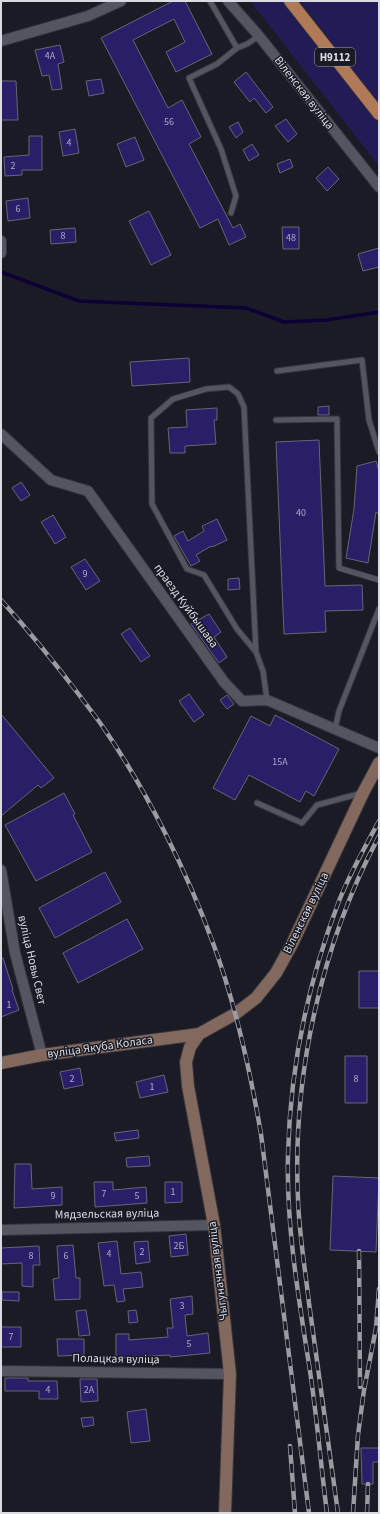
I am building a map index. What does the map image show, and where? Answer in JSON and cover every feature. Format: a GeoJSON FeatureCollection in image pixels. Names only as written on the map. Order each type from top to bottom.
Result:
{"type":"FeatureCollection","features":[{"type":"Feature","properties":{"kind":"main road","name":"Н9112"},"geometry":{"type":"LineString","coordinates":[[290,1],[379,114]]}},
{"type":"Feature","properties":{"kind":"main road","name":"Віленская вуліца"},"geometry":{"type":"LineString","coordinates":[[199,1034],[235,1014],[256,998],[276,973],[292,944],[363,793],[379,763]]}},
{"type":"Feature","properties":{"kind":"main road","name":"вуліца Якуба Коласа"},"geometry":{"type":"LineString","coordinates":[[1,1063],[42,1055],[199,1034]]}},
{"type":"Feature","properties":{"kind":"main road","name":"Чыгуначная вуліца"},"geometry":{"type":"LineString","coordinates":[[199,1034],[190,1047],[186,1062],[188,1086],[214,1225],[230,1374],[225,1513]]}},
{"type":"Feature","properties":{"kind":"street"},"geometry":{"type":"LineString","coordinates":[[1,41],[88,16],[121,1]]}},
{"type":"Feature","properties":{"kind":"street","name":"Віленская вуліца"},"geometry":{"type":"LineString","coordinates":[[228,1],[259,36],[379,188]]}},
{"type":"Feature","properties":{"kind":"street"},"geometry":{"type":"LineString","coordinates":[[1,241],[1,253]]}},
{"type":"Feature","properties":{"kind":"street","name":"праезд Куйбышава"},"geometry":{"type":"LineString","coordinates":[[1,434],[51,480],[88,491],[224,682],[242,701],[267,700],[379,748]]}},
{"type":"Feature","properties":{"kind":"street","name":"вуліца Новы Свет"},"geometry":{"type":"LineString","coordinates":[[1,870],[15,953],[42,1055]]}},
{"type":"Feature","properties":{"kind":"street","name":"Мядзельская вуліца"},"geometry":{"type":"LineString","coordinates":[[1,1230],[214,1225]]}},
{"type":"Feature","properties":{"kind":"street","name":"Полацкая вуліца"},"geometry":{"type":"LineString","coordinates":[[1,1371],[230,1374]]}},
{"type":"Feature","properties":{"kind":"lane"},"geometry":{"type":"LineString","coordinates":[[210,1],[237,48]]}},
{"type":"Feature","properties":{"kind":"lane"},"geometry":{"type":"LineString","coordinates":[[231,214],[236,196],[221,150],[189,78],[217,64],[237,48],[247,44],[259,36]]}},
{"type":"Feature","properties":{"kind":"lane"},"geometry":{"type":"LineString","coordinates":[[277,371],[362,360],[369,420],[379,452]]}},
{"type":"Feature","properties":{"kind":"lane"},"geometry":{"type":"LineString","coordinates":[[256,652],[237,629],[204,575],[187,569],[152,504],[151,418],[173,399],[206,389],[229,387],[238,394],[244,407],[256,652],[263,671],[267,700]]}},
{"type":"Feature","properties":{"kind":"lane"},"geometry":{"type":"LineString","coordinates":[[276,420],[337,419],[339,568],[379,580]]}},
{"type":"Feature","properties":{"kind":"lane"},"geometry":{"type":"LineString","coordinates":[[335,729],[339,710],[379,609]]}},
{"type":"Feature","properties":{"kind":"lane"},"geometry":{"type":"LineString","coordinates":[[257,803],[302,823],[317,805],[363,793]]}},
{"type":"Feature","properties":{"kind":"shaded area"},"geometry":{"type":"Polygon","coordinates":[[[250,1],[284,1],[324,50],[379,124],[379,166],[250,1]]]}},
{"type":"Feature","properties":{"kind":"shaded area"},"geometry":{"type":"Polygon","coordinates":[[[300,1],[379,1],[379,104],[300,1]]]}},
{"type":"Feature","properties":{"kind":"building"},"geometry":{"type":"Polygon","coordinates":[[[173,1],[185,1],[212,54],[176,72],[166,52],[185,42],[174,19],[133,40],[168,108],[182,100],[201,137],[189,144],[233,228],[240,224],[246,237],[229,245],[218,219],[200,228],[101,38],[173,1]]]}},
{"type":"Feature","properties":{"kind":"building"},"geometry":{"type":"Polygon","coordinates":[[[60,45],[64,62],[58,64],[62,89],[52,90],[49,75],[42,76],[35,50],[60,45]]]}},
{"type":"Feature","properties":{"kind":"building"},"geometry":{"type":"Polygon","coordinates":[[[246,72],[273,107],[266,113],[254,98],[250,102],[234,82],[246,72]]]}},
{"type":"Feature","properties":{"kind":"building"},"geometry":{"type":"Polygon","coordinates":[[[101,79],[104,93],[89,96],[86,81],[101,79]]]}},
{"type":"Feature","properties":{"kind":"building"},"geometry":{"type":"Polygon","coordinates":[[[1,81],[16,81],[18,120],[1,120],[1,81]]]}},
{"type":"Feature","properties":{"kind":"building"},"geometry":{"type":"Polygon","coordinates":[[[286,119],[297,134],[288,142],[275,126],[286,119]]]}},
{"type":"Feature","properties":{"kind":"building"},"geometry":{"type":"Polygon","coordinates":[[[238,122],[243,132],[236,138],[229,127],[238,122]]]}},
{"type":"Feature","properties":{"kind":"building"},"geometry":{"type":"Polygon","coordinates":[[[75,129],[79,153],[63,156],[59,132],[75,129]]]}},
{"type":"Feature","properties":{"kind":"building"},"geometry":{"type":"Polygon","coordinates":[[[29,136],[42,136],[42,170],[22,170],[22,175],[5,176],[4,157],[29,155],[29,136]]]}},
{"type":"Feature","properties":{"kind":"building"},"geometry":{"type":"Polygon","coordinates":[[[135,137],[144,160],[126,167],[117,144],[135,137]]]}},
{"type":"Feature","properties":{"kind":"building"},"geometry":{"type":"Polygon","coordinates":[[[252,144],[259,155],[249,161],[243,150],[252,144]]]}},
{"type":"Feature","properties":{"kind":"building"},"geometry":{"type":"Polygon","coordinates":[[[290,159],[293,167],[280,173],[277,164],[290,159]]]}},
{"type":"Feature","properties":{"kind":"building"},"geometry":{"type":"Polygon","coordinates":[[[328,167],[339,179],[327,191],[316,178],[328,167]]]}},
{"type":"Feature","properties":{"kind":"building"},"geometry":{"type":"Polygon","coordinates":[[[28,198],[30,218],[8,221],[6,201],[28,198]]]}},
{"type":"Feature","properties":{"kind":"building"},"geometry":{"type":"Polygon","coordinates":[[[149,211],[171,255],[151,265],[129,221],[149,211]]]}},
{"type":"Feature","properties":{"kind":"building"},"geometry":{"type":"Polygon","coordinates":[[[282,227],[299,227],[299,249],[283,249],[282,227]]]}},
{"type":"Feature","properties":{"kind":"building"},"geometry":{"type":"Polygon","coordinates":[[[75,228],[76,242],[51,244],[50,230],[75,228]]]}},
{"type":"Feature","properties":{"kind":"building"},"geometry":{"type":"Polygon","coordinates":[[[379,248],[379,267],[363,271],[358,254],[379,248]]]}},
{"type":"Feature","properties":{"kind":"building"},"geometry":{"type":"Polygon","coordinates":[[[189,358],[190,382],[132,386],[130,362],[189,358]]]}},
{"type":"Feature","properties":{"kind":"building"},"geometry":{"type":"Polygon","coordinates":[[[329,406],[329,415],[318,415],[318,407],[329,406]]]}},
{"type":"Feature","properties":{"kind":"building"},"geometry":{"type":"Polygon","coordinates":[[[217,408],[217,420],[214,420],[216,444],[185,446],[185,453],[170,453],[168,428],[187,427],[186,410],[217,408]]]}},
{"type":"Feature","properties":{"kind":"building"},"geometry":{"type":"Polygon","coordinates":[[[319,440],[325,586],[362,585],[363,610],[325,611],[326,632],[284,634],[276,442],[319,440]]]}},
{"type":"Feature","properties":{"kind":"building"},"geometry":{"type":"Polygon","coordinates":[[[376,461],[379,471],[379,515],[376,512],[368,563],[346,558],[354,509],[357,466],[376,461]]]}},
{"type":"Feature","properties":{"kind":"building"},"geometry":{"type":"Polygon","coordinates":[[[21,482],[30,495],[21,501],[12,488],[21,482]]]}},
{"type":"Feature","properties":{"kind":"building"},"geometry":{"type":"Polygon","coordinates":[[[53,515],[66,537],[55,544],[41,522],[53,515]]]}},
{"type":"Feature","properties":{"kind":"building"},"geometry":{"type":"Polygon","coordinates":[[[217,519],[227,540],[212,547],[211,546],[196,555],[200,561],[191,566],[174,536],[183,531],[188,541],[204,531],[202,526],[217,519]]]}},
{"type":"Feature","properties":{"kind":"building"},"geometry":{"type":"Polygon","coordinates":[[[85,559],[100,581],[86,590],[71,567],[85,559]]]}},
{"type":"Feature","properties":{"kind":"building"},"geometry":{"type":"Polygon","coordinates":[[[239,578],[240,589],[228,590],[228,579],[239,578]]]}},
{"type":"Feature","properties":{"kind":"building"},"geometry":{"type":"Polygon","coordinates":[[[209,614],[221,632],[214,637],[227,657],[219,663],[191,624],[209,614]]]}},
{"type":"Feature","properties":{"kind":"building"},"geometry":{"type":"Polygon","coordinates":[[[130,628],[150,656],[141,662],[121,634],[130,628]]]}},
{"type":"Feature","properties":{"kind":"building"},"geometry":{"type":"Polygon","coordinates":[[[189,694],[204,715],[194,722],[179,701],[189,694]]]}},
{"type":"Feature","properties":{"kind":"building"},"geometry":{"type":"Polygon","coordinates":[[[227,695],[234,704],[227,709],[220,700],[227,695]]]}},
{"type":"Feature","properties":{"kind":"building"},"geometry":{"type":"Polygon","coordinates":[[[1,714],[54,778],[41,788],[38,785],[1,816],[1,714]]]}},
{"type":"Feature","properties":{"kind":"building"},"geometry":{"type":"Polygon","coordinates":[[[275,715],[339,749],[314,796],[306,791],[300,802],[249,775],[235,800],[213,788],[251,716],[270,726],[275,715]]]}},
{"type":"Feature","properties":{"kind":"building"},"geometry":{"type":"Polygon","coordinates":[[[64,793],[75,814],[73,815],[92,852],[36,881],[5,825],[64,793]]]}},
{"type":"Feature","properties":{"kind":"building"},"geometry":{"type":"Polygon","coordinates":[[[105,872],[121,902],[55,938],[39,908],[105,872]]]}},
{"type":"Feature","properties":{"kind":"building"},"geometry":{"type":"Polygon","coordinates":[[[127,919],[143,949],[78,983],[63,953],[127,919]]]}},
{"type":"Feature","properties":{"kind":"building"},"geometry":{"type":"Polygon","coordinates":[[[1,958],[3,958],[19,1010],[1,1017],[1,958]]]}},
{"type":"Feature","properties":{"kind":"building"},"geometry":{"type":"Polygon","coordinates":[[[359,971],[379,971],[379,1008],[359,1008],[359,971]]]}},
{"type":"Feature","properties":{"kind":"building"},"geometry":{"type":"Polygon","coordinates":[[[345,1056],[367,1056],[367,1103],[345,1103],[345,1056]]]}},
{"type":"Feature","properties":{"kind":"building"},"geometry":{"type":"Polygon","coordinates":[[[80,1068],[83,1085],[64,1089],[60,1072],[80,1068]]]}},
{"type":"Feature","properties":{"kind":"building"},"geometry":{"type":"Polygon","coordinates":[[[164,1075],[168,1092],[140,1098],[136,1082],[164,1075]]]}},
{"type":"Feature","properties":{"kind":"building"},"geometry":{"type":"Polygon","coordinates":[[[138,1130],[139,1138],[116,1141],[114,1133],[138,1130]]]}},
{"type":"Feature","properties":{"kind":"building"},"geometry":{"type":"Polygon","coordinates":[[[149,1156],[150,1166],[127,1167],[126,1158],[149,1156]]]}},
{"type":"Feature","properties":{"kind":"building"},"geometry":{"type":"Polygon","coordinates":[[[15,1164],[31,1164],[32,1189],[62,1187],[62,1205],[14,1208],[15,1164]]]}},
{"type":"Feature","properties":{"kind":"building"},"geometry":{"type":"Polygon","coordinates":[[[333,1176],[379,1178],[376,1252],[330,1250],[333,1176]]]}},
{"type":"Feature","properties":{"kind":"building"},"geometry":{"type":"Polygon","coordinates":[[[94,1182],[113,1182],[113,1190],[146,1187],[147,1203],[95,1207],[94,1182]]]}},
{"type":"Feature","properties":{"kind":"building"},"geometry":{"type":"Polygon","coordinates":[[[165,1182],[182,1182],[182,1202],[165,1203],[165,1182]]]}},
{"type":"Feature","properties":{"kind":"building"},"geometry":{"type":"Polygon","coordinates":[[[186,1234],[188,1255],[171,1257],[169,1236],[186,1234]]]}},
{"type":"Feature","properties":{"kind":"building"},"geometry":{"type":"Polygon","coordinates":[[[117,1241],[121,1274],[141,1272],[143,1287],[123,1289],[125,1301],[117,1302],[114,1285],[104,1286],[98,1243],[117,1241]]]}},
{"type":"Feature","properties":{"kind":"building"},"geometry":{"type":"Polygon","coordinates":[[[148,1241],[150,1262],[136,1264],[134,1242],[148,1241]]]}},
{"type":"Feature","properties":{"kind":"building"},"geometry":{"type":"Polygon","coordinates":[[[73,1245],[76,1278],[80,1278],[80,1299],[55,1300],[53,1279],[59,1278],[57,1246],[73,1245]]]}},
{"type":"Feature","properties":{"kind":"building"},"geometry":{"type":"Polygon","coordinates":[[[39,1246],[40,1265],[33,1265],[33,1287],[22,1286],[22,1263],[1,1264],[1,1248],[39,1246]]]}},
{"type":"Feature","properties":{"kind":"building"},"geometry":{"type":"Polygon","coordinates":[[[2,1292],[19,1292],[19,1301],[2,1300],[2,1292]]]}},
{"type":"Feature","properties":{"kind":"building"},"geometry":{"type":"Polygon","coordinates":[[[192,1296],[193,1314],[185,1315],[187,1336],[208,1333],[210,1353],[170,1357],[170,1355],[116,1358],[116,1334],[129,1334],[129,1340],[168,1337],[167,1328],[173,1328],[170,1299],[192,1296]]]}},
{"type":"Feature","properties":{"kind":"building"},"geometry":{"type":"Polygon","coordinates":[[[86,1310],[90,1335],[79,1336],[76,1311],[86,1310]]]}},
{"type":"Feature","properties":{"kind":"building"},"geometry":{"type":"Polygon","coordinates":[[[136,1310],[138,1322],[129,1323],[128,1311],[136,1310]]]}},
{"type":"Feature","properties":{"kind":"building"},"geometry":{"type":"Polygon","coordinates":[[[1,1327],[21,1327],[21,1347],[1,1347],[1,1327]]]}},
{"type":"Feature","properties":{"kind":"building"},"geometry":{"type":"Polygon","coordinates":[[[57,1339],[84,1339],[84,1355],[58,1356],[57,1339]]]}},
{"type":"Feature","properties":{"kind":"building"},"geometry":{"type":"Polygon","coordinates":[[[5,1378],[28,1378],[28,1381],[57,1381],[58,1399],[39,1399],[39,1391],[5,1391],[5,1378]]]}},
{"type":"Feature","properties":{"kind":"building"},"geometry":{"type":"Polygon","coordinates":[[[80,1379],[97,1379],[98,1401],[81,1402],[80,1379]]]}},
{"type":"Feature","properties":{"kind":"building"},"geometry":{"type":"Polygon","coordinates":[[[146,1409],[150,1441],[131,1443],[127,1412],[146,1409]]]}},
{"type":"Feature","properties":{"kind":"building"},"geometry":{"type":"Polygon","coordinates":[[[93,1417],[94,1425],[83,1427],[81,1418],[93,1417]]]}},
{"type":"Feature","properties":{"kind":"building"},"geometry":{"type":"Polygon","coordinates":[[[361,1448],[379,1448],[379,1462],[373,1462],[373,1484],[362,1484],[361,1448]]]}},
{"type":"Feature","properties":{"kind":"waterway"},"geometry":{"type":"LineString","coordinates":[[1,272],[79,301],[246,308],[284,322],[327,320],[379,312]]}},
{"type":"Feature","properties":{"kind":"railway"},"geometry":{"type":"LineString","coordinates":[[1,600],[61,671],[121,754],[151,806],[179,861],[203,916],[221,966],[242,1038],[261,1134],[309,1513]]}},
{"type":"Feature","properties":{"kind":"railway"},"geometry":{"type":"LineString","coordinates":[[327,1513],[291,1236],[288,1182],[289,1122],[297,1058],[318,963],[343,891],[379,821]]}},
{"type":"Feature","properties":{"kind":"railway"},"geometry":{"type":"LineString","coordinates":[[338,1513],[302,1251],[298,1199],[297,1153],[300,1106],[314,1012],[326,966],[341,921],[379,836]]}},
{"type":"Feature","properties":{"kind":"railway"},"geometry":{"type":"LineString","coordinates":[[359,1251],[360,1387]]}},
{"type":"Feature","properties":{"kind":"railway"},"geometry":{"type":"LineString","coordinates":[[353,1513],[358,1435],[364,1390],[376,1328],[379,1289]]}},
{"type":"Feature","properties":{"kind":"railway"},"geometry":{"type":"LineString","coordinates":[[290,1446],[295,1513]]}},
{"type":"Feature","properties":{"kind":"railway"},"geometry":{"type":"LineString","coordinates":[[367,1513],[368,1484]]}}]}
